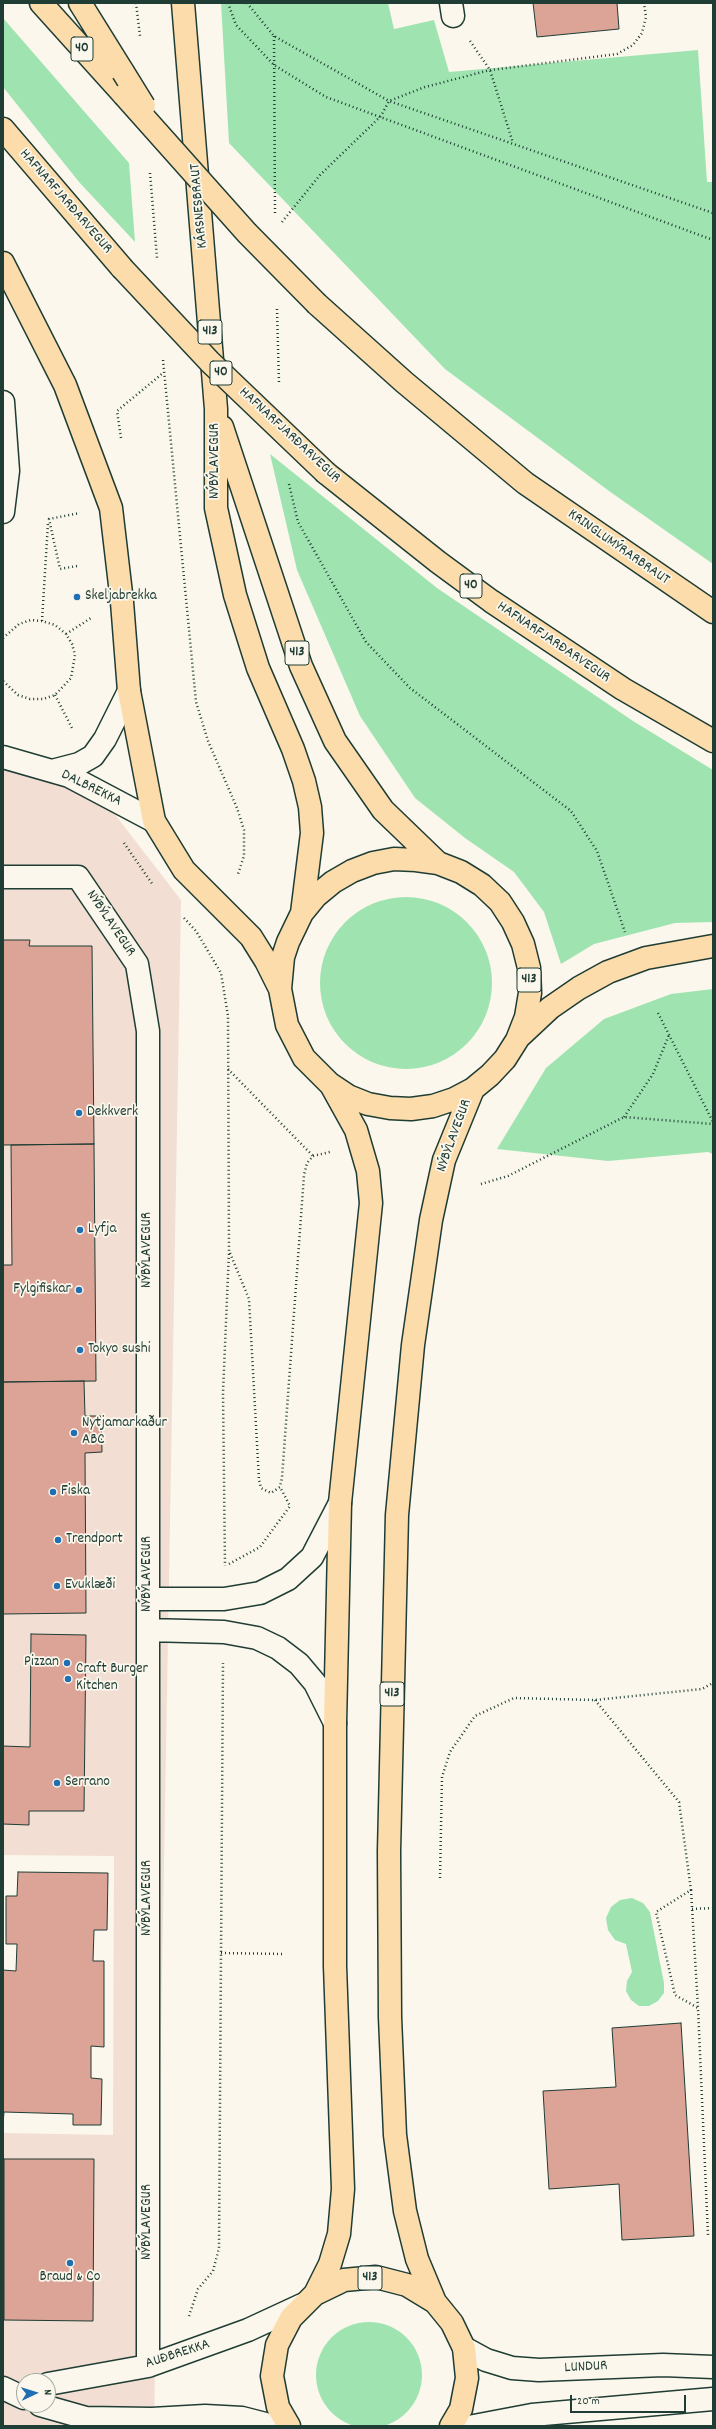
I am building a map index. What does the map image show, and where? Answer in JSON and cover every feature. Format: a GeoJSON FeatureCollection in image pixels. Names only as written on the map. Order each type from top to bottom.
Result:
{"type":"FeatureCollection","features":[{"type":"Feature","properties":{"kind":"main road","name":"40"},"geometry":{"type":"LineString","coordinates":[[41,3],[169,146]]}},
{"type":"Feature","properties":{"kind":"main road"},"geometry":{"type":"LineString","coordinates":[[80,3],[169,146]]}},
{"type":"Feature","properties":{"kind":"main road","name":"KÁRSNESBRAUT"},"geometry":{"type":"LineString","coordinates":[[183,3],[216,409]]}},
{"type":"Feature","properties":{"kind":"main road","name":"HAFNARFJARÐARVEGUR"},"geometry":{"type":"LineString","coordinates":[[3,129],[122,268],[210,362],[326,474],[491,602],[623,690],[713,741]]}},
{"type":"Feature","properties":{"kind":"main road","name":"KRINGLUMÝRARBRAUT"},"geometry":{"type":"LineString","coordinates":[[169,146],[247,233],[317,304],[404,382],[524,483],[713,612]]}},
{"type":"Feature","properties":{"kind":"main road"},"geometry":{"type":"LineString","coordinates":[[3,263],[65,385],[111,508],[122,602],[129,691],[154,821],[184,870],[250,937],[280,989]]}},
{"type":"Feature","properties":{"kind":"main road","name":"NÝBÝLAVEGUR"},"geometry":{"type":"LineString","coordinates":[[216,409],[301,666],[335,741],[382,810],[438,864]]}},
{"type":"Feature","properties":{"kind":"main road","name":"NÝBÝLAVEGUR"},"geometry":{"type":"LineString","coordinates":[[216,409],[216,508],[235,595],[258,668],[298,762],[310,807],[312,833],[302,913]]}},
{"type":"Feature","properties":{"kind":"main road","name":"413"},"geometry":{"type":"LineString","coordinates":[[402,860],[438,864],[461,872],[482,885],[500,902],[513,922],[521,939],[529,968],[530,993],[526,1017],[517,1040],[505,1059],[490,1075],[472,1089],[454,1099],[433,1106],[397,1109],[368,1104],[348,1096],[330,1084],[316,1072],[294,1042],[282,1007],[280,989],[283,957],[294,927],[302,913],[316,896],[333,882],[352,871],[373,863],[402,860]]}},
{"type":"Feature","properties":{"kind":"main road"},"geometry":{"type":"LineString","coordinates":[[517,1040],[550,1008],[579,988],[608,972],[646,958],[713,946]]}},
{"type":"Feature","properties":{"kind":"main road","name":"413"},"geometry":{"type":"LineString","coordinates":[[289,2426],[278,2407],[272,2376],[277,2345],[291,2318],[308,2299],[330,2264],[339,2234],[343,2189],[335,1966],[335,1723],[340,1503],[371,1203],[368,1171],[356,1130],[330,1084]]}},
{"type":"Feature","properties":{"kind":"main road","name":"NÝBÝLAVEGUR"},"geometry":{"type":"LineString","coordinates":[[434,2302],[417,2259],[405,2211],[395,2127],[390,2016],[389,1851],[397,1523],[413,1345],[431,1220],[444,1160],[472,1089]]}},
{"type":"Feature","properties":{"kind":"main road","name":"413"},"geometry":{"type":"LineString","coordinates":[[308,2299],[344,2280],[376,2277],[407,2285],[434,2302],[452,2323],[464,2348],[467,2378],[461,2409],[451,2426]]}},
{"type":"Feature","properties":{"kind":"street"},"geometry":{"type":"LineString","coordinates":[[3,402],[8,471],[3,512]]}},
{"type":"Feature","properties":{"kind":"street"},"geometry":{"type":"LineString","coordinates":[[52,771],[79,764],[93,756],[106,739],[129,691]]}},
{"type":"Feature","properties":{"kind":"street","name":"DALBREKKA"},"geometry":{"type":"LineString","coordinates":[[3,757],[69,776],[154,821]]}},
{"type":"Feature","properties":{"kind":"street","name":"NÝBÝLAVEGUR"},"geometry":{"type":"LineString","coordinates":[[3,877],[78,877],[137,964],[148,1031],[148,2366]]}},
{"type":"Feature","properties":{"kind":"street"},"geometry":{"type":"LineString","coordinates":[[148,1599],[224,1599],[260,1593],[288,1579],[312,1558],[340,1503]]}},
{"type":"Feature","properties":{"kind":"street"},"geometry":{"type":"LineString","coordinates":[[148,1630],[224,1632],[257,1638],[278,1648],[299,1664],[315,1683],[335,1723]]}},
{"type":"Feature","properties":{"kind":"street","name":"AUÐBREKKA"},"geometry":{"type":"LineString","coordinates":[[56,2383],[148,2366],[248,2330],[308,2299]]}},
{"type":"Feature","properties":{"kind":"street","name":"LUNDUR"},"geometry":{"type":"LineString","coordinates":[[464,2348],[486,2360],[512,2368],[539,2370],[662,2364],[713,2367]]}},
{"type":"Feature","properties":{"kind":"street"},"geometry":{"type":"LineString","coordinates":[[474,2426],[532,2415],[713,2399]]}},
{"type":"Feature","properties":{"kind":"street"},"geometry":{"type":"LineString","coordinates":[[56,2410],[86,2418],[171,2422],[205,2416],[242,2418],[273,2426]]}},
{"type":"Feature","properties":{"kind":"path"},"geometry":{"type":"LineString","coordinates":[[136,3],[140,44]]}},
{"type":"Feature","properties":{"kind":"path"},"geometry":{"type":"LineString","coordinates":[[228,3],[236,24],[274,65],[326,97],[381,116],[506,165],[713,240]]}},
{"type":"Feature","properties":{"kind":"path"},"geometry":{"type":"LineString","coordinates":[[247,3],[274,36],[389,101],[713,213]]}},
{"type":"Feature","properties":{"kind":"path"},"geometry":{"type":"LineString","coordinates":[[381,116],[389,101],[425,87],[490,70],[617,54],[633,45],[642,33],[646,16],[644,3]]}},
{"type":"Feature","properties":{"kind":"path"},"geometry":{"type":"LineString","coordinates":[[452,9],[490,70],[513,143]]}},
{"type":"Feature","properties":{"kind":"path"},"geometry":{"type":"LineString","coordinates":[[274,36],[275,222]]}},
{"type":"Feature","properties":{"kind":"path"},"geometry":{"type":"LineString","coordinates":[[150,167],[157,260]]}},
{"type":"Feature","properties":{"kind":"path"},"geometry":{"type":"LineString","coordinates":[[163,358],[196,702],[208,741],[237,808],[244,830],[244,856],[238,874]]}},
{"type":"Feature","properties":{"kind":"path"},"geometry":{"type":"LineString","coordinates":[[117,411],[164,373]]}},
{"type":"Feature","properties":{"kind":"path"},"geometry":{"type":"LineString","coordinates":[[42,621],[49,519]]}},
{"type":"Feature","properties":{"kind":"path"},"geometry":{"type":"LineString","coordinates":[[66,634],[91,618]]}},
{"type":"Feature","properties":{"kind":"path"},"geometry":{"type":"LineString","coordinates":[[3,638],[19,624],[31,620],[56,625],[66,634],[72,644],[75,667],[71,678],[54,695],[42,699],[30,699],[18,695],[3,681]]}},
{"type":"Feature","properties":{"kind":"path"},"geometry":{"type":"LineString","coordinates":[[122,841],[158,890]]}},
{"type":"Feature","properties":{"kind":"path"},"geometry":{"type":"LineString","coordinates":[[180,914],[196,931],[221,973],[228,1016],[229,1251],[223,1393],[224,1599]]}},
{"type":"Feature","properties":{"kind":"path"},"geometry":{"type":"LineString","coordinates":[[658,1013],[713,1123]]}},
{"type":"Feature","properties":{"kind":"path"},"geometry":{"type":"LineString","coordinates":[[481,1184],[508,1176],[624,1117],[653,1074],[669,1035]]}},
{"type":"Feature","properties":{"kind":"path"},"geometry":{"type":"LineString","coordinates":[[228,1068],[313,1156]]}},
{"type":"Feature","properties":{"kind":"path"},"geometry":{"type":"LineString","coordinates":[[624,1117],[713,1123]]}},
{"type":"Feature","properties":{"kind":"path"},"geometry":{"type":"LineString","coordinates":[[225,1567],[260,1547],[290,1506],[280,1487],[304,1175],[307,1163],[313,1156],[330,1152]]}},
{"type":"Feature","properties":{"kind":"path"},"geometry":{"type":"LineString","coordinates":[[229,1251],[249,1299],[259,1480],[261,1488],[271,1493],[280,1487]]}},
{"type":"Feature","properties":{"kind":"path"},"geometry":{"type":"LineString","coordinates":[[189,2317],[198,2289],[213,2271],[219,2248],[224,1632]]}},
{"type":"Feature","properties":{"kind":"path"},"geometry":{"type":"LineString","coordinates":[[440,1878],[442,1777],[450,1752],[475,1716],[514,1698],[595,1700],[702,1689],[713,1683]]}},
{"type":"Feature","properties":{"kind":"path"},"geometry":{"type":"LineString","coordinates":[[595,1700],[679,1802],[691,1890],[708,2235]]}},
{"type":"Feature","properties":{"kind":"path"},"geometry":{"type":"LineString","coordinates":[[691,1890],[656,1912],[676,1995],[698,2008]]}},
{"type":"Feature","properties":{"kind":"path"},"geometry":{"type":"LineString","coordinates":[[692,1909],[713,1908]]}},
{"type":"Feature","properties":{"kind":"path"},"geometry":{"type":"LineString","coordinates":[[221,1953],[285,1954]]}},
{"type":"Feature","properties":{"kind":"shaded area"},"geometry":{"type":"Polygon","coordinates":[[[3,765],[59,783],[113,812],[181,900],[154,2426],[3,2426],[3,2133],[113,2135],[114,1856],[3,1855],[3,765]]]}},
{"type":"Feature","properties":{"kind":"green space"},"geometry":{"type":"Polygon","coordinates":[[[221,3],[388,3],[394,29],[434,20],[449,72],[698,50],[707,182],[713,182],[713,564],[609,491],[445,369],[229,143],[221,3]]]}},
{"type":"Feature","properties":{"kind":"green space"},"geometry":{"type":"Polygon","coordinates":[[[3,18],[129,163],[135,242],[79,182],[3,87],[3,18]]]}},
{"type":"Feature","properties":{"kind":"green space"},"geometry":{"type":"Polygon","coordinates":[[[270,454],[437,588],[633,721],[713,770],[713,922],[675,923],[594,944],[561,964],[544,912],[514,872],[465,838],[415,798],[360,716],[297,570],[270,454]]]}},
{"type":"Feature","properties":{"kind":"green space"},"geometry":{"type":"Polygon","coordinates":[[[406,897],[423,899],[439,904],[454,912],[467,922],[477,935],[485,950],[490,966],[492,983],[490,1000],[485,1016],[477,1031],[467,1044],[454,1054],[439,1062],[423,1067],[406,1069],[389,1067],[373,1062],[358,1054],[345,1044],[335,1031],[327,1016],[322,1000],[320,983],[322,966],[327,950],[335,935],[345,922],[358,912],[373,904],[389,899],[406,897]]]}},
{"type":"Feature","properties":{"kind":"green space"},"geometry":{"type":"Polygon","coordinates":[[[713,989],[713,1154],[708,1152],[608,1161],[497,1149],[546,1068],[604,1019],[671,994],[713,989]]]}},
{"type":"Feature","properties":{"kind":"green space"},"geometry":{"type":"Polygon","coordinates":[[[632,1898],[643,1903],[650,1912],[664,1983],[664,1993],[658,2001],[649,2006],[639,2006],[631,2000],[626,1991],[627,1981],[632,1972],[626,1944],[615,1940],[608,1930],[606,1918],[611,1907],[620,1900],[632,1898]]]}},
{"type":"Feature","properties":{"kind":"green space"},"geometry":{"type":"Polygon","coordinates":[[[369,2322],[389,2326],[407,2337],[418,2355],[422,2375],[418,2395],[407,2413],[389,2424],[369,2428],[349,2424],[331,2413],[320,2395],[316,2375],[320,2355],[331,2337],[349,2326],[369,2322]]]}},
{"type":"Feature","properties":{"kind":"building"},"geometry":{"type":"Polygon","coordinates":[[[533,3],[617,3],[619,29],[537,37],[533,3]]]}},
{"type":"Feature","properties":{"kind":"building"},"geometry":{"type":"Polygon","coordinates":[[[3,940],[30,940],[29,946],[92,946],[94,1144],[3,1145],[3,940]]]}},
{"type":"Feature","properties":{"kind":"building"},"geometry":{"type":"Polygon","coordinates":[[[94,1144],[96,1381],[3,1382],[3,1265],[12,1265],[11,1145],[94,1144]]]}},
{"type":"Feature","properties":{"kind":"building"},"geometry":{"type":"Polygon","coordinates":[[[84,1381],[85,1416],[101,1416],[102,1452],[85,1453],[86,1613],[3,1614],[3,1382],[84,1381]]]}},
{"type":"Feature","properties":{"kind":"building"},"geometry":{"type":"Polygon","coordinates":[[[31,1634],[86,1635],[84,1811],[29,1811],[29,1825],[3,1824],[3,1746],[30,1747],[31,1634]]]}},
{"type":"Feature","properties":{"kind":"building"},"geometry":{"type":"Polygon","coordinates":[[[18,1872],[108,1873],[107,1930],[94,1930],[93,1961],[104,1961],[104,2047],[91,2046],[91,2078],[102,2079],[101,2125],[73,2125],[73,2114],[4,2112],[3,2124],[3,1970],[16,1971],[17,1944],[6,1944],[6,1896],[17,1896],[18,1872]]]}},
{"type":"Feature","properties":{"kind":"building"},"geometry":{"type":"Polygon","coordinates":[[[681,2023],[694,2236],[622,2240],[619,2184],[549,2189],[543,2091],[616,2087],[612,2028],[681,2023]]]}},
{"type":"Feature","properties":{"kind":"building"},"geometry":{"type":"Polygon","coordinates":[[[4,2159],[94,2159],[93,2321],[4,2320],[4,2159]]]}},
{"type":"Feature","properties":{"kind":"place","name":"Skeljabrekka"},"geometry":{"type":"Point","coordinates":[77,597]}},
{"type":"Feature","properties":{"kind":"place","name":"Dekkverk"},"geometry":{"type":"Point","coordinates":[79,1113]}},
{"type":"Feature","properties":{"kind":"place","name":"Lyfja"},"geometry":{"type":"Point","coordinates":[80,1230]}},
{"type":"Feature","properties":{"kind":"place","name":"Fylgifiskar"},"geometry":{"type":"Point","coordinates":[79,1290]}},
{"type":"Feature","properties":{"kind":"place","name":"Tokyo sushi"},"geometry":{"type":"Point","coordinates":[80,1350]}},
{"type":"Feature","properties":{"kind":"place","name":"Nytjamarkaður ABC"},"geometry":{"type":"Point","coordinates":[74,1433]}},
{"type":"Feature","properties":{"kind":"place","name":"Fiska"},"geometry":{"type":"Point","coordinates":[53,1492]}},
{"type":"Feature","properties":{"kind":"place","name":"Trendport"},"geometry":{"type":"Point","coordinates":[58,1540]}},
{"type":"Feature","properties":{"kind":"place","name":"Evuklæði"},"geometry":{"type":"Point","coordinates":[57,1586]}},
{"type":"Feature","properties":{"kind":"place","name":"Pizzan"},"geometry":{"type":"Point","coordinates":[67,1663]}},
{"type":"Feature","properties":{"kind":"place","name":"Craft Burger Kitchen"},"geometry":{"type":"Point","coordinates":[68,1679]}},
{"type":"Feature","properties":{"kind":"place","name":"Serrano"},"geometry":{"type":"Point","coordinates":[57,1783]}},
{"type":"Feature","properties":{"kind":"place","name":"Braud & Co"},"geometry":{"type":"Point","coordinates":[70,2263]}}]}
